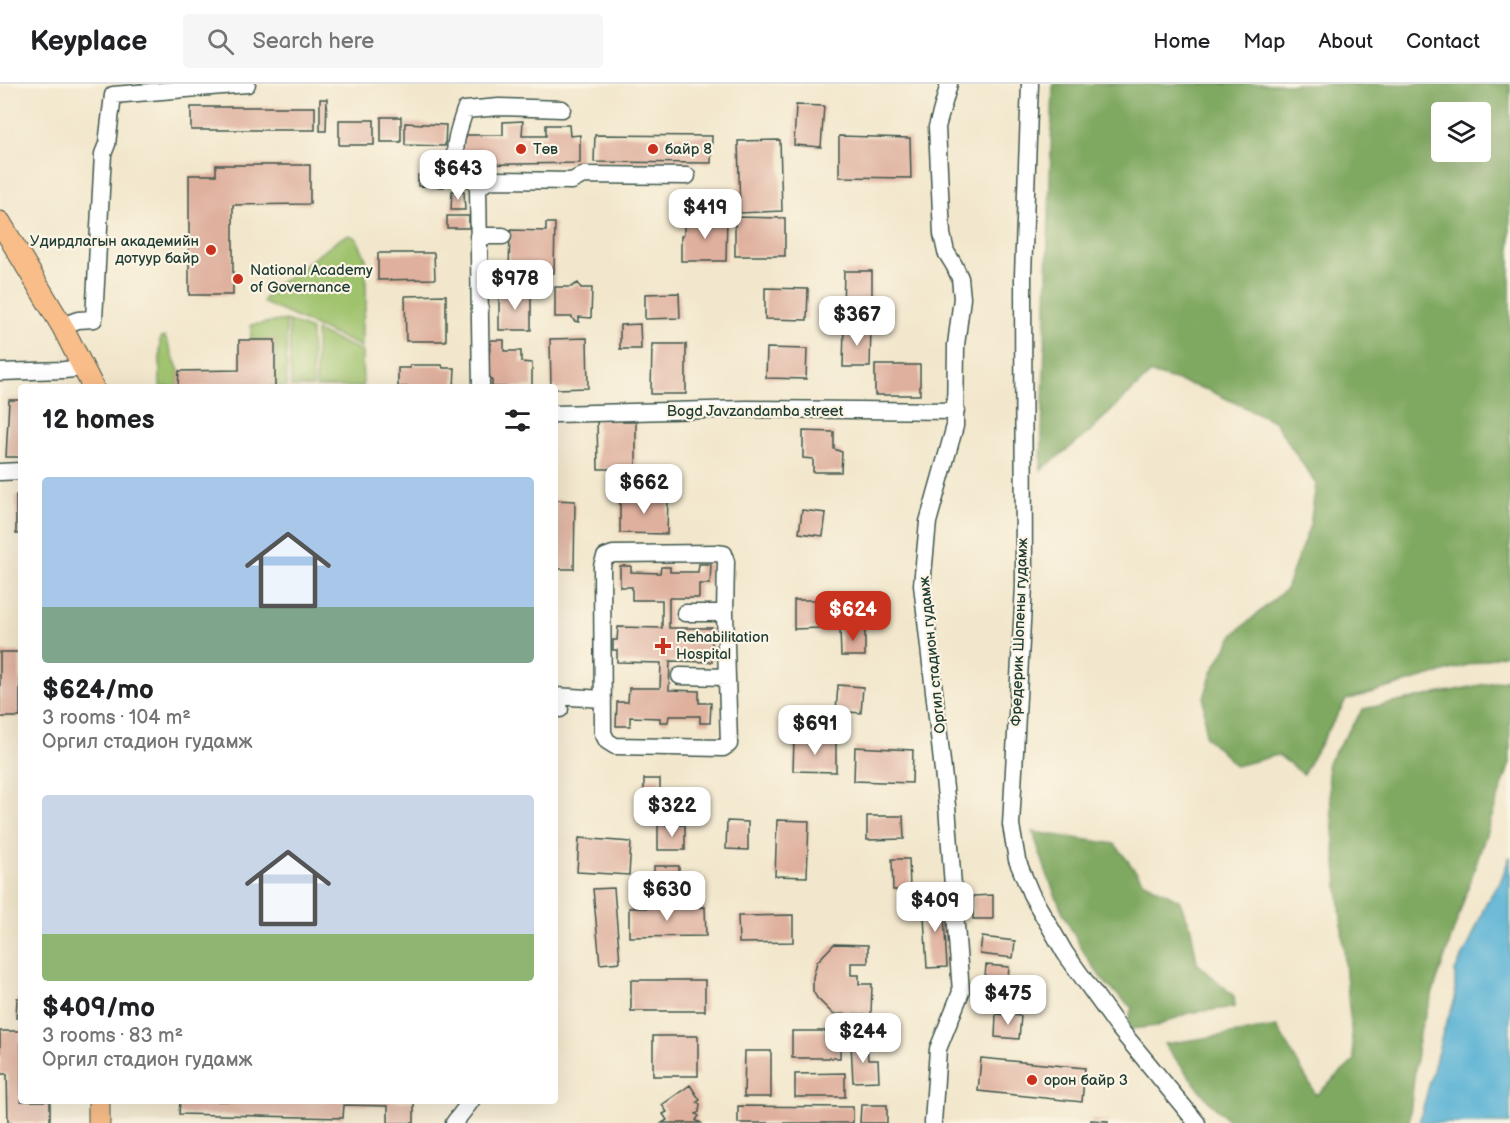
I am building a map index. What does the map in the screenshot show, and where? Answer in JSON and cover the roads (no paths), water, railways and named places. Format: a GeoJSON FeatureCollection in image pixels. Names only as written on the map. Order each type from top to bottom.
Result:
{"type":"FeatureCollection","features":[{"type":"Feature","properties":{"kind":"main road"},"geometry":{"type":"LineString","coordinates":[[0,222],[63,326],[92,384]]}},
{"type":"Feature","properties":{"kind":"main road"},"geometry":{"type":"LineString","coordinates":[[99,1104],[99,1123]]}},
{"type":"Feature","properties":{"kind":"street"},"geometry":{"type":"LineString","coordinates":[[63,326],[78,320],[94,319],[102,154],[107,144],[113,95],[247,84]]}},
{"type":"Feature","properties":{"kind":"street","name":"Оргил стадион гудамж"},"geometry":{"type":"LineString","coordinates":[[933,1123],[938,1049],[961,992],[947,806],[922,585],[928,522],[955,426],[956,411],[957,345],[962,291],[960,278],[946,252],[942,234],[937,127],[949,84]]}},
{"type":"Feature","properties":{"kind":"street","name":"Фредерик Шопены гудамж"},"geometry":{"type":"LineString","coordinates":[[1030,84],[1023,275],[1024,586],[1011,825],[1017,860],[1031,894],[1065,953],[1118,1027],[1197,1123]]}},
{"type":"Feature","properties":{"kind":"street"},"geometry":{"type":"LineString","coordinates":[[481,384],[477,187],[473,177],[460,169],[458,162],[457,140],[465,110],[499,107],[562,110]]}},
{"type":"Feature","properties":{"kind":"street"},"geometry":{"type":"LineString","coordinates":[[477,187],[491,180],[572,181],[583,175],[687,176]]}},
{"type":"Feature","properties":{"kind":"street"},"geometry":{"type":"LineString","coordinates":[[478,236],[502,236]]}},
{"type":"Feature","properties":{"kind":"street"},"geometry":{"type":"LineString","coordinates":[[0,372],[84,368]]}},
{"type":"Feature","properties":{"kind":"street","name":"Bogd Javzandamba street"},"geometry":{"type":"LineString","coordinates":[[558,414],[746,409],[956,411]]}},
{"type":"Feature","properties":{"kind":"street"},"geometry":{"type":"LineString","coordinates":[[0,471],[18,471]]}},
{"type":"Feature","properties":{"kind":"street"},"geometry":{"type":"LineString","coordinates":[[613,554],[724,554],[726,562],[725,613],[729,744],[723,748],[615,746],[607,741],[603,733],[602,566],[605,557],[613,554]]}},
{"type":"Feature","properties":{"kind":"street"},"geometry":{"type":"LineString","coordinates":[[685,613],[725,613]]}},
{"type":"Feature","properties":{"kind":"street"},"geometry":{"type":"LineString","coordinates":[[680,676],[727,677]]}},
{"type":"Feature","properties":{"kind":"street"},"geometry":{"type":"LineString","coordinates":[[558,704],[603,699]]}},
{"type":"Feature","properties":{"kind":"street"},"geometry":{"type":"LineString","coordinates":[[454,1123],[469,1104]]}},
{"type":"Feature","properties":{"kind":"water"},"geometry":{"type":"Polygon","coordinates":[[[1510,856],[1510,1123],[1419,1123],[1443,1032],[1455,999],[1455,971],[1486,903],[1501,880],[1510,856]]]}},
{"type":"Feature","properties":{"kind":"place","name":"Төв"},"geometry":{"type":"Point","coordinates":[521,149]}},
{"type":"Feature","properties":{"kind":"place","name":"байр 8"},"geometry":{"type":"Point","coordinates":[653,149]}},
{"type":"Feature","properties":{"kind":"place","name":"Удирдлагын академийн дотуур байр"},"geometry":{"type":"Point","coordinates":[211,250]}},
{"type":"Feature","properties":{"kind":"place","name":"National Academy of Governance"},"geometry":{"type":"Point","coordinates":[238,279]}},
{"type":"Feature","properties":{"kind":"place","name":"Rehabilitation Hospital"},"geometry":{"type":"Point","coordinates":[663,646]}},
{"type":"Feature","properties":{"kind":"place","name":"орон байр 3"},"geometry":{"type":"Point","coordinates":[1032,1080]}}]}
